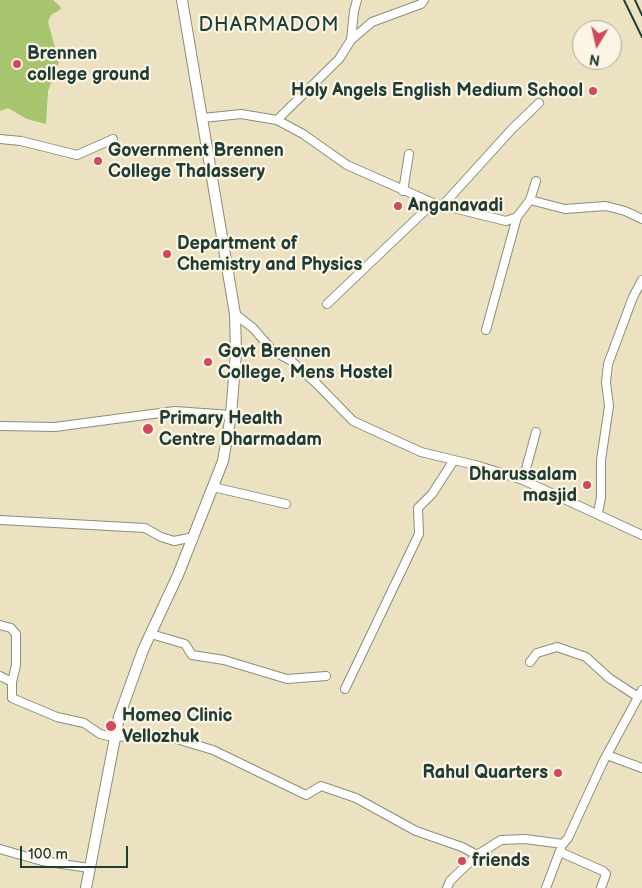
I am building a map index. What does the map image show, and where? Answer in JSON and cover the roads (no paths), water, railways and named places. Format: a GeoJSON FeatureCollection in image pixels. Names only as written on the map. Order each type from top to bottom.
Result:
{"type":"FeatureCollection","features":[{"type":"Feature","properties":{"kind":"main road"},"geometry":{"type":"LineString","coordinates":[[86,888],[113,737],[124,700],[214,488],[224,461],[231,415],[236,353],[235,314],[182,0]]}},
{"type":"Feature","properties":{"kind":"street"},"geometry":{"type":"LineString","coordinates":[[351,40],[357,0]]}},
{"type":"Feature","properties":{"kind":"street"},"geometry":{"type":"LineString","coordinates":[[277,120],[335,64],[351,40],[372,22],[421,4],[424,0]]}},
{"type":"Feature","properties":{"kind":"street"},"geometry":{"type":"LineString","coordinates":[[443,205],[512,129],[539,103]]}},
{"type":"Feature","properties":{"kind":"street"},"geometry":{"type":"LineString","coordinates":[[203,118],[241,114],[277,120],[303,134],[347,165],[402,191],[433,203],[499,220],[512,220],[517,217]]}},
{"type":"Feature","properties":{"kind":"street"},"geometry":{"type":"LineString","coordinates":[[0,139],[21,141],[77,155],[113,138]]}},
{"type":"Feature","properties":{"kind":"street"},"geometry":{"type":"LineString","coordinates":[[402,191],[409,154]]}},
{"type":"Feature","properties":{"kind":"street"},"geometry":{"type":"LineString","coordinates":[[486,330],[517,217],[530,200],[536,180]]}},
{"type":"Feature","properties":{"kind":"street"},"geometry":{"type":"LineString","coordinates":[[530,200],[565,209],[606,206],[625,210],[642,219]]}},
{"type":"Feature","properties":{"kind":"street"},"geometry":{"type":"LineString","coordinates":[[327,304],[433,203]]}},
{"type":"Feature","properties":{"kind":"street"},"geometry":{"type":"LineString","coordinates":[[598,514],[602,497],[601,460],[608,406],[606,382],[608,364],[633,297],[642,280]]}},
{"type":"Feature","properties":{"kind":"street"},"geometry":{"type":"LineString","coordinates":[[235,314],[253,328],[273,351],[290,360],[317,384],[353,421],[421,452],[522,480],[642,535]]}},
{"type":"Feature","properties":{"kind":"street"},"geometry":{"type":"LineString","coordinates":[[0,426],[55,427],[175,412],[231,415]]}},
{"type":"Feature","properties":{"kind":"street"},"geometry":{"type":"LineString","coordinates":[[522,480],[536,432]]}},
{"type":"Feature","properties":{"kind":"street"},"geometry":{"type":"LineString","coordinates":[[345,689],[418,534],[418,508],[432,494],[454,460]]}},
{"type":"Feature","properties":{"kind":"street"},"geometry":{"type":"LineString","coordinates":[[214,488],[286,504]]}},
{"type":"Feature","properties":{"kind":"street"},"geometry":{"type":"LineString","coordinates":[[0,520],[145,528],[160,538],[174,541],[194,537]]}},
{"type":"Feature","properties":{"kind":"street"},"geometry":{"type":"LineString","coordinates":[[0,625],[11,628],[16,634],[16,665],[12,682],[12,698],[57,717],[84,722],[100,734],[113,737],[163,735],[213,750],[308,796],[321,786],[356,798],[416,831],[462,847],[477,855]]}},
{"type":"Feature","properties":{"kind":"street"},"geometry":{"type":"LineString","coordinates":[[151,634],[185,644],[192,654],[224,660],[287,679],[326,676]]}},
{"type":"Feature","properties":{"kind":"street"},"geometry":{"type":"LineString","coordinates":[[530,662],[538,653],[557,647],[586,657],[609,678],[640,694],[632,714],[607,755],[568,838],[561,848],[546,888]]}},
{"type":"Feature","properties":{"kind":"street"},"geometry":{"type":"LineString","coordinates":[[0,676],[12,682]]}},
{"type":"Feature","properties":{"kind":"street"},"geometry":{"type":"LineString","coordinates":[[607,755],[642,768]]}},
{"type":"Feature","properties":{"kind":"street"},"geometry":{"type":"LineString","coordinates":[[447,888],[450,881],[477,855],[501,840],[525,839],[561,848],[603,871],[606,874],[601,888]]}},
{"type":"Feature","properties":{"kind":"street"},"geometry":{"type":"LineString","coordinates":[[0,849],[42,861],[89,868]]}},
{"type":"Feature","properties":{"kind":"railway"},"geometry":{"type":"LineString","coordinates":[[624,0],[642,37]]}},
{"type":"Feature","properties":{"kind":"railway"},"geometry":{"type":"LineString","coordinates":[[635,0],[642,15]]}},
{"type":"Feature","properties":{"kind":"place","name":"Brennen college ground"},"geometry":{"type":"Point","coordinates":[17,64]}},
{"type":"Feature","properties":{"kind":"place","name":"Holy Angels English Medium School"},"geometry":{"type":"Point","coordinates":[593,91]}},
{"type":"Feature","properties":{"kind":"place","name":"Government Brennen College Thalassery"},"geometry":{"type":"Point","coordinates":[98,161]}},
{"type":"Feature","properties":{"kind":"place","name":"Anganavadi"},"geometry":{"type":"Point","coordinates":[398,206]}},
{"type":"Feature","properties":{"kind":"place","name":"Department of Chemistry and Physics"},"geometry":{"type":"Point","coordinates":[167,254]}},
{"type":"Feature","properties":{"kind":"place","name":"Govt Brennen College, Mens Hostel"},"geometry":{"type":"Point","coordinates":[208,362]}},
{"type":"Feature","properties":{"kind":"place","name":"Primary Health Centre Dharmadam"},"geometry":{"type":"Point","coordinates":[148,429]}},
{"type":"Feature","properties":{"kind":"place","name":"Dharussalam masjid"},"geometry":{"type":"Point","coordinates":[587,485]}},
{"type":"Feature","properties":{"kind":"place","name":"Homeo Clinic Vellozhuk"},"geometry":{"type":"Point","coordinates":[111,726]}},
{"type":"Feature","properties":{"kind":"place","name":"Rahul Quarters"},"geometry":{"type":"Point","coordinates":[558,773]}},
{"type":"Feature","properties":{"kind":"place","name":"friends"},"geometry":{"type":"Point","coordinates":[462,861]}},
{"type":"Feature","properties":{"kind":"district","name":"DHARMADOM"},"geometry":{"type":"Point","coordinates":[269,26]}}]}
